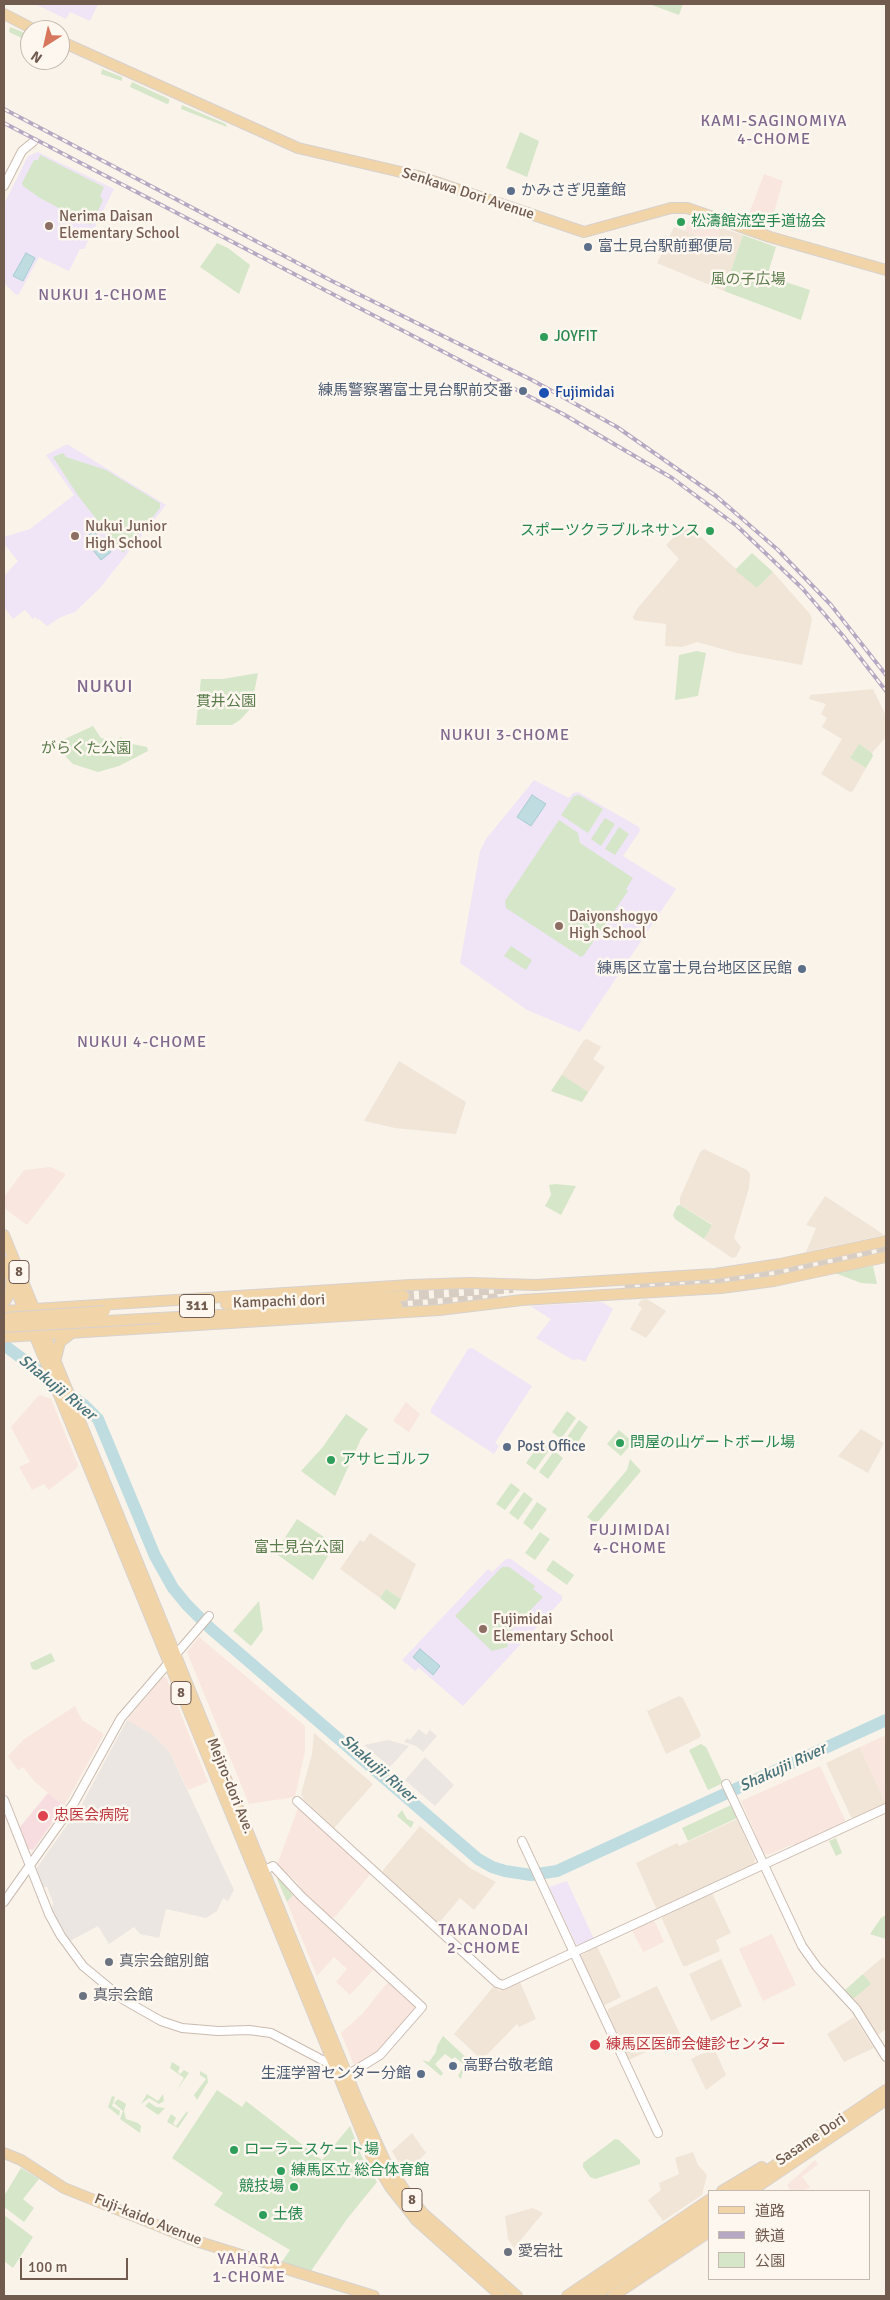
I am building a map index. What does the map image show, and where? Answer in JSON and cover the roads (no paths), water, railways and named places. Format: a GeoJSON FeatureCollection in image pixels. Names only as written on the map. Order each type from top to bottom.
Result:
{"type":"FeatureCollection","features":[{"type":"Feature","properties":{"kind":"main road"},"geometry":{"type":"LineString","coordinates":[[4,14],[20,22]]}},
{"type":"Feature","properties":{"kind":"main road","name":"Senkawa Dori Avenue"},"geometry":{"type":"LineString","coordinates":[[70,45],[298,148],[418,176],[584,232],[671,208],[687,208],[777,240],[886,270]]}},
{"type":"Feature","properties":{"kind":"main road","name":"Mejiro-dori Ave."},"geometry":{"type":"LineString","coordinates":[[4,1235],[39,1335],[48,1367],[168,1661],[385,2161],[408,2195],[445,2234],[517,2296]]}},
{"type":"Feature","properties":{"kind":"main road"},"geometry":{"type":"LineString","coordinates":[[8,1336],[39,1335],[236,1317],[269,1307],[417,1285],[470,1283],[523,1285],[715,1274],[780,1264],[886,1242]]}},
{"type":"Feature","properties":{"kind":"main road"},"geometry":{"type":"LineString","coordinates":[[209,1298],[269,1307],[439,1310],[529,1300],[721,1288],[774,1281],[886,1257]]}},
{"type":"Feature","properties":{"kind":"main road","name":"Mejiro-dori Ave."},"geometry":{"type":"LineString","coordinates":[[4,1261],[10,1277],[29,1310]]}},
{"type":"Feature","properties":{"kind":"main road"},"geometry":{"type":"LineString","coordinates":[[4,1303],[10,1293],[10,1277]]}},
{"type":"Feature","properties":{"kind":"main road","name":"Kampachi dori"},"geometry":{"type":"LineString","coordinates":[[4,1327],[159,1318],[202,1320],[269,1307],[404,1296]]}},
{"type":"Feature","properties":{"kind":"main road"},"geometry":{"type":"LineString","coordinates":[[4,1311],[209,1298],[243,1300],[269,1307]]}},
{"type":"Feature","properties":{"kind":"main road"},"geometry":{"type":"LineString","coordinates":[[222,1304],[243,1300]]}},
{"type":"Feature","properties":{"kind":"main road","name":"Kampachi dori"},"geometry":{"type":"LineString","coordinates":[[4,1318],[222,1304],[269,1307],[398,1306]]}},
{"type":"Feature","properties":{"kind":"main road"},"geometry":{"type":"LineString","coordinates":[[56,1359],[60,1342],[76,1331]]}},
{"type":"Feature","properties":{"kind":"main road","name":"Mejiro-dori Ave."},"geometry":{"type":"LineString","coordinates":[[39,1335],[56,1359],[176,1652],[335,2067],[371,2155],[390,2187],[426,2230],[501,2296]]}},
{"type":"Feature","properties":{"kind":"main road","name":"Sasame Dori"},"geometry":{"type":"LineString","coordinates":[[753,2190],[886,2090]]}},
{"type":"Feature","properties":{"kind":"main road","name":"Sasame Dori"},"geometry":{"type":"LineString","coordinates":[[739,2190],[886,2100]]}},
{"type":"Feature","properties":{"kind":"main road","name":"Fuji-kaido Avenue"},"geometry":{"type":"LineString","coordinates":[[4,2153],[21,2160],[64,2188],[196,2241],[374,2296]]}},
{"type":"Feature","properties":{"kind":"main road"},"geometry":{"type":"LineString","coordinates":[[724,2190],[755,2171],[799,2154]]}},
{"type":"Feature","properties":{"kind":"main road"},"geometry":{"type":"LineString","coordinates":[[766,2190],[799,2154]]}},
{"type":"Feature","properties":{"kind":"main road"},"geometry":{"type":"LineString","coordinates":[[567,2296],[708,2201]]}},
{"type":"Feature","properties":{"kind":"main road"},"geometry":{"type":"LineString","coordinates":[[581,2296],[708,2211]]}},
{"type":"Feature","properties":{"kind":"main road"},"geometry":{"type":"LineString","coordinates":[[594,2296],[708,2221]]}},
{"type":"Feature","properties":{"kind":"main road"},"geometry":{"type":"LineString","coordinates":[[613,2296],[708,2233]]}},
{"type":"Feature","properties":{"kind":"street"},"geometry":{"type":"LineString","coordinates":[[4,186],[22,151],[33,142]]}},
{"type":"Feature","properties":{"kind":"street"},"geometry":{"type":"LineString","coordinates":[[4,1902],[74,1803],[117,1722],[209,1616]]}},
{"type":"Feature","properties":{"kind":"street"},"geometry":{"type":"LineString","coordinates":[[727,1784],[802,1946],[817,1967],[856,2010],[886,2057]]}},
{"type":"Feature","properties":{"kind":"street"},"geometry":{"type":"LineString","coordinates":[[4,1800],[49,1914],[83,1966],[124,2000],[161,2020],[182,2028],[218,2032],[250,2030],[271,2033],[347,2073],[380,2055],[422,2007],[302,1897],[273,1866],[260,1872]]}},
{"type":"Feature","properties":{"kind":"street"},"geometry":{"type":"LineString","coordinates":[[297,1801],[499,1984],[505,1984],[886,1808]]}},
{"type":"Feature","properties":{"kind":"street"},"geometry":{"type":"LineString","coordinates":[[522,1841],[658,2133]]}},
{"type":"Feature","properties":{"kind":"water"},"geometry":{"type":"Polygon","coordinates":[[[26,253],[35,258],[23,281],[13,276],[26,253]]]}},
{"type":"Feature","properties":{"kind":"water"},"geometry":{"type":"Polygon","coordinates":[[[94,531],[111,552],[101,560],[84,539],[94,531]]]}},
{"type":"Feature","properties":{"kind":"water"},"geometry":{"type":"Polygon","coordinates":[[[532,795],[546,804],[531,826],[517,817],[532,795]]]}},
{"type":"Feature","properties":{"kind":"water"},"geometry":{"type":"Polygon","coordinates":[[[420,1649],[440,1666],[433,1675],[413,1657],[420,1649]]]}},
{"type":"Feature","properties":{"kind":"waterway","name":"Shakujii River"},"geometry":{"type":"LineString","coordinates":[[4,1345],[84,1405],[98,1419],[155,1556],[173,1588],[187,1605],[210,1628],[478,1859],[492,1867],[531,1875],[557,1871],[886,1720]]}},
{"type":"Feature","properties":{"kind":"tunnel"},"geometry":{"type":"LineString","coordinates":[[625,1289],[775,1275],[886,1251]]}},
{"type":"Feature","properties":{"kind":"tunnel"},"geometry":{"type":"LineString","coordinates":[[404,1296],[513,1288]]}},
{"type":"Feature","properties":{"kind":"tunnel"},"geometry":{"type":"LineString","coordinates":[[398,1306],[501,1298]]}},
{"type":"Feature","properties":{"kind":"railway"},"geometry":{"type":"LineString","coordinates":[[4,109],[332,281],[532,380],[617,427],[716,496],[778,550],[831,605],[886,675]]}},
{"type":"Feature","properties":{"kind":"railway"},"geometry":{"type":"LineString","coordinates":[[4,123],[563,414],[672,478],[737,526],[802,588],[844,637],[886,691]]}},
{"type":"Feature","properties":{"kind":"place","name":"かみさぎ児童館"},"geometry":{"type":"Point","coordinates":[511,191]}},
{"type":"Feature","properties":{"kind":"place","name":"松濤館流空手道協会"},"geometry":{"type":"Point","coordinates":[681,222]}},
{"type":"Feature","properties":{"kind":"place","name":"Nerima Daisan Elementary School"},"geometry":{"type":"Point","coordinates":[49,226]}},
{"type":"Feature","properties":{"kind":"place","name":"富士見台駅前郵便局"},"geometry":{"type":"Point","coordinates":[588,247]}},
{"type":"Feature","properties":{"kind":"place","name":"JOYFIT"},"geometry":{"type":"Point","coordinates":[544,337]}},
{"type":"Feature","properties":{"kind":"place","name":"練馬警察署富士見台駅前交番"},"geometry":{"type":"Point","coordinates":[523,391]}},
{"type":"Feature","properties":{"kind":"place","name":"Fujimidai"},"geometry":{"type":"Point","coordinates":[544,393]}},
{"type":"Feature","properties":{"kind":"place","name":"スポーツクラブルネサンス"},"geometry":{"type":"Point","coordinates":[710,531]}},
{"type":"Feature","properties":{"kind":"place","name":"Nukui Junior High School"},"geometry":{"type":"Point","coordinates":[75,536]}},
{"type":"Feature","properties":{"kind":"place","name":"Daiyonshogyo High School"},"geometry":{"type":"Point","coordinates":[559,926]}},
{"type":"Feature","properties":{"kind":"place","name":"練馬区立富士見台地区区民館"},"geometry":{"type":"Point","coordinates":[802,969]}},
{"type":"Feature","properties":{"kind":"place","name":"問屋の山ゲートボール場"},"geometry":{"type":"Point","coordinates":[620,1443]}},
{"type":"Feature","properties":{"kind":"place","name":"Post Office"},"geometry":{"type":"Point","coordinates":[507,1447]}},
{"type":"Feature","properties":{"kind":"place","name":"アサヒゴルフ"},"geometry":{"type":"Point","coordinates":[331,1460]}},
{"type":"Feature","properties":{"kind":"place","name":"Fujimidai Elementary School"},"geometry":{"type":"Point","coordinates":[483,1629]}},
{"type":"Feature","properties":{"kind":"place","name":"忠医会病院"},"geometry":{"type":"Point","coordinates":[43,1816]}},
{"type":"Feature","properties":{"kind":"place","name":"真宗会館別館"},"geometry":{"type":"Point","coordinates":[109,1962]}},
{"type":"Feature","properties":{"kind":"place","name":"真宗会館"},"geometry":{"type":"Point","coordinates":[83,1996]}},
{"type":"Feature","properties":{"kind":"place","name":"練馬区医師会健診センター"},"geometry":{"type":"Point","coordinates":[595,2045]}},
{"type":"Feature","properties":{"kind":"place","name":"高野台敬老館"},"geometry":{"type":"Point","coordinates":[453,2066]}},
{"type":"Feature","properties":{"kind":"place","name":"生涯学習センター分館"},"geometry":{"type":"Point","coordinates":[421,2074]}},
{"type":"Feature","properties":{"kind":"place","name":"ローラースケート場"},"geometry":{"type":"Point","coordinates":[234,2150]}},
{"type":"Feature","properties":{"kind":"place","name":"練馬区立 総合体育館"},"geometry":{"type":"Point","coordinates":[281,2171]}},
{"type":"Feature","properties":{"kind":"place","name":"競技場"},"geometry":{"type":"Point","coordinates":[294,2187]}},
{"type":"Feature","properties":{"kind":"place","name":"土俵"},"geometry":{"type":"Point","coordinates":[263,2215]}},
{"type":"Feature","properties":{"kind":"place","name":"愛宕社"},"geometry":{"type":"Point","coordinates":[508,2252]}},
{"type":"Feature","properties":{"kind":"district","name":"KAMI-SAGINOMIYA 4-CHOME"},"geometry":{"type":"Point","coordinates":[774,131]}},
{"type":"Feature","properties":{"kind":"district","name":"NUKUI 1-CHOME"},"geometry":{"type":"Point","coordinates":[103,296]}},
{"type":"Feature","properties":{"kind":"district","name":"NUKUI"},"geometry":{"type":"Point","coordinates":[105,687]}},
{"type":"Feature","properties":{"kind":"district","name":"NUKUI 3-CHOME"},"geometry":{"type":"Point","coordinates":[505,736]}},
{"type":"Feature","properties":{"kind":"district","name":"NUKUI 4-CHOME"},"geometry":{"type":"Point","coordinates":[142,1043]}},
{"type":"Feature","properties":{"kind":"district","name":"FUJIMIDAI 4-CHOME"},"geometry":{"type":"Point","coordinates":[630,1540]}},
{"type":"Feature","properties":{"kind":"district","name":"TAKANODAI 2-CHOME"},"geometry":{"type":"Point","coordinates":[484,1940]}},
{"type":"Feature","properties":{"kind":"district","name":"YAHARA 1-CHOME"},"geometry":{"type":"Point","coordinates":[249,2269]}},
{"type":"Feature","properties":{"kind":"park label","name":"風の子広場"},"geometry":{"type":"Point","coordinates":[748,280]}},
{"type":"Feature","properties":{"kind":"park label","name":"貫井公園"},"geometry":{"type":"Point","coordinates":[226,702]}},
{"type":"Feature","properties":{"kind":"park label","name":"がらくた公園"},"geometry":{"type":"Point","coordinates":[86,749]}},
{"type":"Feature","properties":{"kind":"park label","name":"富士見台公園"},"geometry":{"type":"Point","coordinates":[299,1548]}}]}
